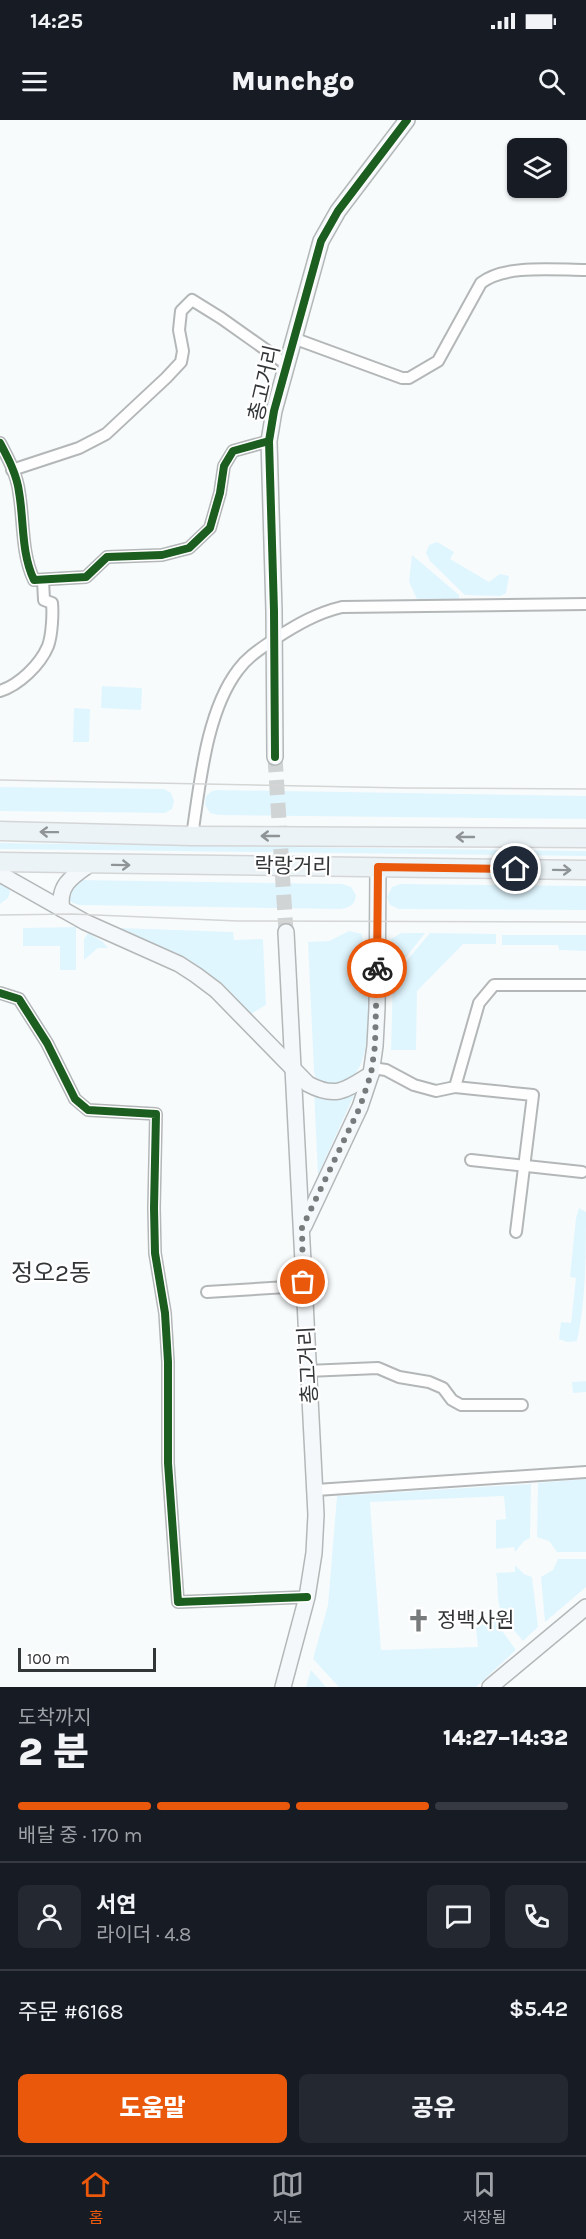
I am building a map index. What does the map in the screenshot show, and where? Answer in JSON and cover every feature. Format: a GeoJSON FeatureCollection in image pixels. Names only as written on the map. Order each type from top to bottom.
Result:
{"type":"FeatureCollection","features":[{"type":"Feature","properties":{"kind":"main road","name":"총고거리"},"geometry":{"type":"LineString","coordinates":[[275,757],[269,441],[274,411],[321,241],[338,211],[407,120]]}},
{"type":"Feature","properties":{"kind":"main road","name":"락랑거리"},"geometry":{"type":"LineString","coordinates":[[0,831],[192,836],[586,838]]}},
{"type":"Feature","properties":{"kind":"main road","name":"락랑거리"},"geometry":{"type":"LineString","coordinates":[[0,862],[586,870]]}},
{"type":"Feature","properties":{"kind":"main road"},"geometry":{"type":"LineString","coordinates":[[62,909],[60,900],[62,888],[70,878],[90,864]]}},
{"type":"Feature","properties":{"kind":"main road"},"geometry":{"type":"LineString","coordinates":[[302,1228],[360,1107],[371,1071],[377,1008],[378,867]]}},
{"type":"Feature","properties":{"kind":"main road"},"geometry":{"type":"LineString","coordinates":[[0,874],[85,922],[179,964],[196,975],[216,990],[308,1083],[327,1092],[347,1089],[371,1071]]}},
{"type":"Feature","properties":{"kind":"main road","name":"총고거리"},"geometry":{"type":"LineString","coordinates":[[283,1687],[307,1596],[314,1553],[316,1490],[307,1371],[302,1228],[286,932]]}},
{"type":"Feature","properties":{"kind":"main road"},"geometry":{"type":"LineString","coordinates":[[489,1687],[586,1607]]}},
{"type":"Feature","properties":{"kind":"street"},"geometry":{"type":"LineString","coordinates":[[293,338],[402,378],[409,378],[438,361],[481,283],[490,276],[518,270],[586,270]]}},
{"type":"Feature","properties":{"kind":"street"},"geometry":{"type":"LineString","coordinates":[[12,470],[79,448],[106,434],[166,378],[181,362],[183,351],[179,330],[181,311],[192,300],[286,364]]}},
{"type":"Feature","properties":{"kind":"street"},"geometry":{"type":"LineString","coordinates":[[0,443],[19,489],[28,567],[34,580],[43,580],[86,578],[107,557],[162,555],[189,548],[210,528],[220,493],[224,466],[233,450],[269,441]]}},
{"type":"Feature","properties":{"kind":"street"},"geometry":{"type":"LineString","coordinates":[[0,691],[12,687],[34,667],[48,646],[53,610],[52,603],[42,597],[43,580]]}},
{"type":"Feature","properties":{"kind":"street"},"geometry":{"type":"LineString","coordinates":[[192,836],[212,728],[223,693],[238,669],[255,652],[301,621],[342,607],[586,604]]}},
{"type":"Feature","properties":{"kind":"street"},"geometry":{"type":"LineString","coordinates":[[455,1087],[479,1003],[494,985],[586,986]]}},
{"type":"Feature","properties":{"kind":"street"},"geometry":{"type":"LineString","coordinates":[[0,993],[20,999],[47,1043],[75,1099],[88,1110],[156,1114],[154,1208],[156,1253],[165,1313],[168,1362],[168,1463],[178,1602],[307,1596]]}},
{"type":"Feature","properties":{"kind":"street"},"geometry":{"type":"LineString","coordinates":[[371,1071],[386,1070],[414,1085],[436,1091],[455,1087],[533,1095],[516,1232]]}},
{"type":"Feature","properties":{"kind":"street"},"geometry":{"type":"LineString","coordinates":[[471,1160],[582,1172]]}},
{"type":"Feature","properties":{"kind":"street"},"geometry":{"type":"LineString","coordinates":[[207,1292],[303,1286]]}},
{"type":"Feature","properties":{"kind":"street"},"geometry":{"type":"LineString","coordinates":[[307,1371],[378,1368],[399,1377],[429,1382],[443,1388],[452,1400],[461,1405],[522,1405]]}},
{"type":"Feature","properties":{"kind":"street"},"geometry":{"type":"LineString","coordinates":[[316,1490],[586,1472]]}},
{"type":"Feature","properties":{"kind":"shaded area"},"geometry":{"type":"Polygon","coordinates":[[[437,542],[454,552],[450,559],[489,582],[500,574],[509,576],[506,593],[500,596],[465,595],[430,561],[426,553],[429,545],[437,542]]]}},
{"type":"Feature","properties":{"kind":"shaded area"},"geometry":{"type":"Polygon","coordinates":[[[412,555],[459,595],[459,600],[417,599],[409,582],[412,555]]]}},
{"type":"Feature","properties":{"kind":"shaded area"},"geometry":{"type":"Polygon","coordinates":[[[102,686],[142,688],[141,710],[101,708],[102,686]]]}},
{"type":"Feature","properties":{"kind":"shaded area"},"geometry":{"type":"Polygon","coordinates":[[[74,708],[90,709],[89,742],[73,742],[74,708]]]}},
{"type":"Feature","properties":{"kind":"shaded area"},"geometry":{"type":"Polygon","coordinates":[[[0,787],[164,789],[171,793],[174,801],[172,809],[165,813],[0,811],[0,787]]]}},
{"type":"Feature","properties":{"kind":"shaded area"},"geometry":{"type":"Polygon","coordinates":[[[217,790],[586,796],[586,819],[218,815],[210,813],[205,805],[206,796],[217,790]]]}},
{"type":"Feature","properties":{"kind":"shaded area"},"geometry":{"type":"Polygon","coordinates":[[[0,843],[586,851],[586,856],[0,849],[0,843]]]}},
{"type":"Feature","properties":{"kind":"shaded area"},"geometry":{"type":"Polygon","coordinates":[[[0,880],[8,885],[10,892],[8,898],[0,904],[0,880]]]}},
{"type":"Feature","properties":{"kind":"shaded area"},"geometry":{"type":"Polygon","coordinates":[[[79,880],[342,884],[351,887],[356,895],[352,905],[341,909],[79,905],[69,900],[67,889],[79,880]]]}},
{"type":"Feature","properties":{"kind":"shaded area"},"geometry":{"type":"Polygon","coordinates":[[[400,884],[586,886],[586,910],[399,909],[390,905],[387,897],[392,887],[400,884]]]}},
{"type":"Feature","properties":{"kind":"shaded area"},"geometry":{"type":"Polygon","coordinates":[[[76,927],[76,970],[60,970],[60,946],[23,946],[23,928],[76,927]]]}},
{"type":"Feature","properties":{"kind":"shaded area"},"geometry":{"type":"Polygon","coordinates":[[[120,928],[233,932],[234,940],[263,939],[266,1005],[249,1015],[235,999],[205,974],[174,955],[120,928]]]}},
{"type":"Feature","properties":{"kind":"shaded area"},"geometry":{"type":"Polygon","coordinates":[[[349,931],[362,934],[368,992],[367,1039],[362,1060],[354,1075],[342,1083],[331,1084],[315,1077],[314,1071],[308,942],[329,941],[349,931]]]}},
{"type":"Feature","properties":{"kind":"shaded area"},"geometry":{"type":"Polygon","coordinates":[[[88,933],[108,948],[98,948],[84,960],[84,939],[88,933]]]}},
{"type":"Feature","properties":{"kind":"shaded area"},"geometry":{"type":"Polygon","coordinates":[[[401,933],[425,933],[393,974],[391,939],[401,933]]]}},
{"type":"Feature","properties":{"kind":"shaded area"},"geometry":{"type":"Polygon","coordinates":[[[430,933],[496,934],[496,944],[463,944],[417,991],[416,1050],[391,1050],[393,977],[430,933]]]}},
{"type":"Feature","properties":{"kind":"shaded area"},"geometry":{"type":"Polygon","coordinates":[[[502,935],[586,935],[586,951],[559,950],[558,945],[502,945],[502,935]]]}},
{"type":"Feature","properties":{"kind":"shaded area"},"geometry":{"type":"Polygon","coordinates":[[[314,1090],[354,1095],[318,1175],[314,1090]]]}},
{"type":"Feature","properties":{"kind":"shaded area"},"geometry":{"type":"Polygon","coordinates":[[[579,1208],[586,1212],[584,1293],[577,1341],[567,1342],[559,1339],[561,1322],[571,1323],[576,1278],[570,1277],[579,1208]]]}},
{"type":"Feature","properties":{"kind":"shaded area"},"geometry":{"type":"Polygon","coordinates":[[[586,1381],[586,1392],[573,1393],[572,1382],[586,1381]]]}},
{"type":"Feature","properties":{"kind":"shaded area"},"geometry":{"type":"Polygon","coordinates":[[[586,1479],[586,1552],[557,1552],[549,1541],[537,1537],[538,1483],[586,1479]]]}},
{"type":"Feature","properties":{"kind":"shaded area"},"geometry":{"type":"Polygon","coordinates":[[[531,1484],[530,1538],[524,1541],[515,1552],[514,1547],[496,1549],[496,1520],[506,1519],[504,1496],[370,1502],[381,1650],[478,1647],[475,1619],[495,1621],[516,1650],[476,1687],[339,1687],[313,1659],[328,1605],[337,1496],[531,1484]]]}},
{"type":"Feature","properties":{"kind":"shaded area"},"geometry":{"type":"Polygon","coordinates":[[[558,1559],[586,1559],[586,1587],[545,1622],[541,1577],[553,1570],[558,1559]]]}},
{"type":"Feature","properties":{"kind":"shaded area"},"geometry":{"type":"Polygon","coordinates":[[[515,1565],[524,1574],[532,1577],[538,1627],[523,1641],[504,1617],[498,1600],[496,1573],[515,1572],[515,1565]]]}},
{"type":"Feature","properties":{"kind":"shaded area"},"geometry":{"type":"Polygon","coordinates":[[[311,1670],[326,1687],[306,1687],[311,1670]]]}},
{"type":"Feature","properties":{"kind":"tunnel"},"geometry":{"type":"LineString","coordinates":[[275,757],[286,932]]}},
{"type":"Feature","properties":{"kind":"tram line"},"geometry":{"type":"LineString","coordinates":[[0,780],[586,789]]}},
{"type":"Feature","properties":{"kind":"tram line"},"geometry":{"type":"LineString","coordinates":[[0,915],[72,914],[238,921],[586,922]]}},
{"type":"Feature","properties":{"kind":"cycle path"},"geometry":{"type":"LineString","coordinates":[[275,757],[269,441],[274,411],[321,241],[338,211],[407,120]]}},
{"type":"Feature","properties":{"kind":"cycle path"},"geometry":{"type":"LineString","coordinates":[[0,443],[12,467],[18,486],[25,548],[34,580],[86,577],[107,557],[162,555],[189,548],[210,528],[220,493],[224,466],[233,451],[269,441]]}},
{"type":"Feature","properties":{"kind":"cycle path"},"geometry":{"type":"LineString","coordinates":[[0,993],[19,999],[47,1043],[75,1099],[88,1110],[156,1114],[155,1253],[165,1313],[168,1362],[168,1463],[178,1602],[307,1597]]}},
{"type":"Feature","properties":{"kind":"way so far"},"geometry":{"type":"LineString","coordinates":[[303,1282],[302,1228],[360,1107],[371,1074],[375,1046],[377,968]]}},
{"type":"Feature","properties":{"kind":"place","name":"정백사원"},"geometry":{"type":"Point","coordinates":[419,1620]}},
{"type":"Feature","properties":{"kind":"district","name":"정오2동"},"geometry":{"type":"Point","coordinates":[51,1273]}},
{"type":"Feature","properties":{"kind":"route"},"geometry":{"type":"LineString","coordinates":[[377,968],[378,867],[516,869]]}}]}
